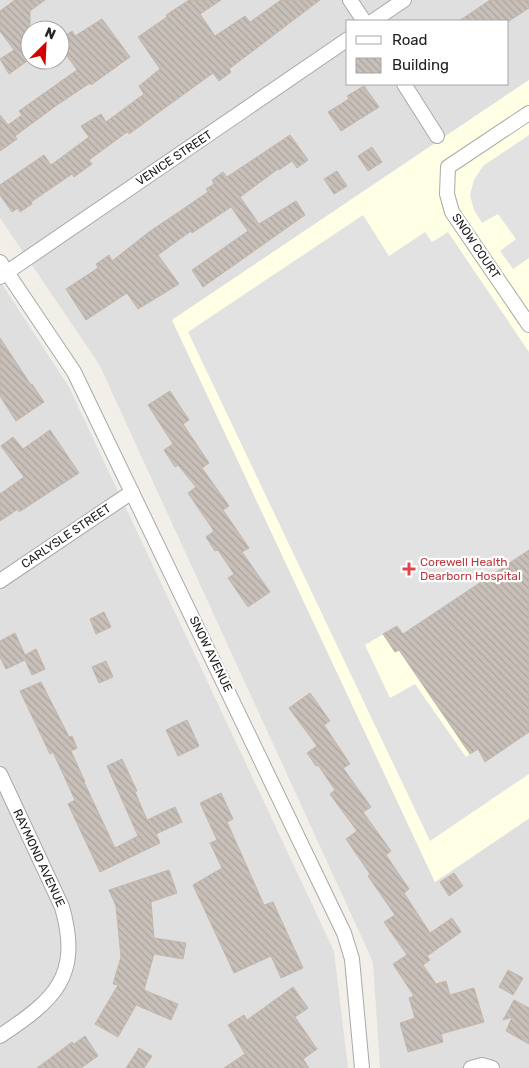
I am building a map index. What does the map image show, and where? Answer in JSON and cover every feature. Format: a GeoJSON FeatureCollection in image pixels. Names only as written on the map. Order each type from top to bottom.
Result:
{"type":"FeatureCollection","features":[{"type":"Feature","properties":{"kind":"street"},"geometry":{"type":"LineString","coordinates":[[350,0],[363,20]]}},
{"type":"Feature","properties":{"kind":"street"},"geometry":{"type":"LineString","coordinates":[[374,20],[404,0]]}},
{"type":"Feature","properties":{"kind":"street","name":"VENICE STREET"},"geometry":{"type":"LineString","coordinates":[[2,271],[346,40]]}},
{"type":"Feature","properties":{"kind":"street"},"geometry":{"type":"LineString","coordinates":[[405,85],[437,136]]}},
{"type":"Feature","properties":{"kind":"street","name":"SNOW COURT"},"geometry":{"type":"LineString","coordinates":[[529,113],[448,166],[447,194],[452,212],[529,325]]}},
{"type":"Feature","properties":{"kind":"street","name":"SNOW AVENUE"},"geometry":{"type":"LineString","coordinates":[[2,271],[74,372],[344,933],[353,966],[362,1068]]}},
{"type":"Feature","properties":{"kind":"street","name":"CARLYSLE STREET"},"geometry":{"type":"LineString","coordinates":[[0,581],[132,492]]}},
{"type":"Feature","properties":{"kind":"street","name":"RAYMOND AVENUE"},"geometry":{"type":"LineString","coordinates":[[0,774],[62,907],[69,943],[68,961],[64,974],[50,997],[31,1016],[0,1036]]}},
{"type":"Feature","properties":{"kind":"street"},"geometry":{"type":"LineString","coordinates":[[471,1068],[482,1065],[492,1068]]}},
{"type":"Feature","properties":{"kind":"shaded area"},"geometry":{"type":"Polygon","coordinates":[[[0,0],[529,0],[529,80],[172,320],[435,882],[529,819],[529,1068],[380,1068],[373,962],[99,364],[0,218],[0,0]]]}},
{"type":"Feature","properties":{"kind":"shaded area","name":"Corewell Health Dearborn Hospital"},"geometry":{"type":"Polygon","coordinates":[[[529,80],[529,818],[435,882],[172,320],[529,80]]]}},
{"type":"Feature","properties":{"kind":"shaded area"},"geometry":{"type":"Polygon","coordinates":[[[529,135],[529,258],[513,269],[500,251],[516,239],[498,214],[482,223],[474,210],[470,195],[474,180],[483,166],[529,135]]]}},
{"type":"Feature","properties":{"kind":"shaded area","name":"Corewell Health Dearborn Hospital"},"geometry":{"type":"Polygon","coordinates":[[[363,215],[389,256],[425,232],[432,242],[448,232],[529,352],[529,550],[403,634],[397,626],[365,645],[390,698],[415,684],[466,757],[478,749],[485,761],[529,732],[529,774],[430,841],[188,332],[363,215]]]}},
{"type":"Feature","properties":{"kind":"shaded area"},"geometry":{"type":"Polygon","coordinates":[[[0,281],[69,387],[334,951],[348,1068],[0,1068],[0,281]]]}},
{"type":"Feature","properties":{"kind":"building"},"geometry":{"type":"Polygon","coordinates":[[[15,0],[45,0],[30,11],[30,20],[20,20],[20,66],[9,74],[0,59],[14,50],[0,31],[0,11],[15,0]]]}},
{"type":"Feature","properties":{"kind":"building"},"geometry":{"type":"Polygon","coordinates":[[[189,0],[221,0],[200,14],[215,36],[245,16],[250,22],[281,0],[320,0],[229,69],[231,72],[219,81],[213,73],[129,134],[127,132],[89,160],[92,164],[74,177],[72,174],[31,202],[32,204],[20,212],[18,208],[12,212],[0,195],[0,185],[44,155],[51,165],[89,137],[81,126],[101,114],[106,122],[144,94],[139,86],[160,69],[138,37],[189,0]]]}},
{"type":"Feature","properties":{"kind":"building"},"geometry":{"type":"Polygon","coordinates":[[[490,0],[529,0],[529,8],[509,21],[460,20],[490,0]]]}},
{"type":"Feature","properties":{"kind":"building"},"geometry":{"type":"Polygon","coordinates":[[[102,19],[130,57],[91,85],[90,83],[57,105],[15,136],[17,139],[0,151],[0,115],[8,125],[22,115],[19,111],[77,70],[70,60],[70,32],[72,31],[75,36],[102,19]]]}},
{"type":"Feature","properties":{"kind":"building"},"geometry":{"type":"Polygon","coordinates":[[[364,86],[379,107],[341,131],[328,112],[349,99],[347,96],[364,86]]]}},
{"type":"Feature","properties":{"kind":"building"},"geometry":{"type":"Polygon","coordinates":[[[290,135],[308,160],[297,168],[292,161],[240,197],[259,224],[296,201],[305,215],[203,287],[192,270],[248,231],[231,207],[192,233],[191,231],[158,255],[179,284],[138,309],[127,293],[86,320],[66,289],[98,268],[96,264],[109,255],[112,261],[149,232],[208,192],[206,189],[214,184],[212,180],[223,172],[227,177],[290,135]]]}},
{"type":"Feature","properties":{"kind":"building"},"geometry":{"type":"Polygon","coordinates":[[[372,147],[382,162],[368,171],[358,156],[372,147]]]}},
{"type":"Feature","properties":{"kind":"building"},"geometry":{"type":"Polygon","coordinates":[[[337,171],[347,186],[334,194],[324,179],[337,171]]]}},
{"type":"Feature","properties":{"kind":"building"},"geometry":{"type":"Polygon","coordinates":[[[0,338],[44,402],[16,421],[0,396],[0,338]]]}},
{"type":"Feature","properties":{"kind":"building"},"geometry":{"type":"Polygon","coordinates":[[[170,391],[189,420],[183,424],[209,463],[202,468],[229,506],[223,510],[249,548],[242,552],[270,592],[248,607],[228,578],[234,574],[218,550],[215,551],[206,537],[214,531],[188,493],[196,487],[178,465],[175,467],[164,450],[173,444],[148,405],[170,391]]]}},
{"type":"Feature","properties":{"kind":"building"},"geometry":{"type":"Polygon","coordinates":[[[50,430],[79,473],[19,512],[18,509],[0,521],[0,494],[24,477],[1,446],[13,437],[23,449],[50,430]]]}},
{"type":"Feature","properties":{"kind":"building"},"geometry":{"type":"Polygon","coordinates":[[[529,550],[529,732],[485,762],[478,749],[470,754],[399,650],[395,652],[383,634],[397,626],[403,634],[529,550]]]}},
{"type":"Feature","properties":{"kind":"building"},"geometry":{"type":"Polygon","coordinates":[[[104,612],[111,627],[96,634],[90,619],[104,612]]]}},
{"type":"Feature","properties":{"kind":"building"},"geometry":{"type":"Polygon","coordinates":[[[15,633],[25,655],[36,649],[45,669],[32,675],[25,660],[6,669],[0,657],[0,641],[15,633]]]}},
{"type":"Feature","properties":{"kind":"building"},"geometry":{"type":"Polygon","coordinates":[[[106,661],[113,677],[99,683],[92,667],[106,661]]]}},
{"type":"Feature","properties":{"kind":"building"},"geometry":{"type":"Polygon","coordinates":[[[41,682],[69,737],[72,736],[77,748],[71,751],[115,848],[138,836],[107,766],[122,759],[137,791],[135,792],[147,820],[175,807],[182,822],[156,834],[160,843],[100,872],[68,804],[75,800],[53,752],[50,754],[20,691],[41,682]]]}},
{"type":"Feature","properties":{"kind":"building"},"geometry":{"type":"Polygon","coordinates":[[[310,693],[330,721],[324,725],[350,764],[343,768],[371,807],[363,812],[391,851],[386,855],[409,889],[404,893],[430,933],[452,918],[461,932],[427,956],[430,960],[423,965],[436,984],[446,981],[450,995],[474,988],[484,1022],[441,1034],[443,1042],[408,1052],[400,1023],[415,1018],[409,998],[414,996],[393,964],[407,955],[384,922],[395,915],[368,876],[370,874],[346,839],[357,831],[330,794],[335,790],[318,765],[316,766],[307,753],[317,746],[289,708],[310,693]]]}},
{"type":"Feature","properties":{"kind":"building"},"geometry":{"type":"Polygon","coordinates":[[[187,720],[199,746],[178,756],[166,730],[187,720]]]}},
{"type":"Feature","properties":{"kind":"building"},"geometry":{"type":"Polygon","coordinates":[[[221,793],[233,819],[227,822],[264,905],[273,902],[303,968],[281,978],[271,956],[234,973],[193,885],[222,868],[210,843],[217,840],[200,803],[221,793]]]}},
{"type":"Feature","properties":{"kind":"building"},"geometry":{"type":"Polygon","coordinates":[[[169,870],[177,893],[151,902],[154,938],[186,943],[183,959],[154,954],[144,990],[178,1004],[171,1020],[136,1005],[118,1037],[95,1024],[118,985],[113,984],[121,957],[116,906],[109,890],[169,870]]]}},
{"type":"Feature","properties":{"kind":"building"},"geometry":{"type":"Polygon","coordinates":[[[454,873],[463,886],[449,896],[440,882],[454,873]]]}},
{"type":"Feature","properties":{"kind":"building"},"geometry":{"type":"Polygon","coordinates":[[[508,970],[523,978],[513,995],[499,987],[508,970]]]}},
{"type":"Feature","properties":{"kind":"building"},"geometry":{"type":"Polygon","coordinates":[[[293,987],[308,1008],[295,1017],[317,1049],[303,1059],[309,1068],[224,1068],[245,1054],[228,1025],[244,1015],[247,1020],[293,987]]]}},
{"type":"Feature","properties":{"kind":"building"},"geometry":{"type":"Polygon","coordinates":[[[514,1000],[529,1008],[529,1044],[506,1031],[512,1017],[503,1020],[514,1000]]]}},
{"type":"Feature","properties":{"kind":"building"},"geometry":{"type":"Polygon","coordinates":[[[85,1036],[98,1056],[81,1068],[37,1068],[72,1042],[74,1044],[85,1036]]]}},
{"type":"Feature","properties":{"kind":"building"},"geometry":{"type":"Polygon","coordinates":[[[139,1048],[152,1056],[144,1068],[126,1068],[139,1048]]]}},
{"type":"Feature","properties":{"kind":"place","name":"Corewell Health Dearborn Hospital"},"geometry":{"type":"Point","coordinates":[409,569]}}]}
